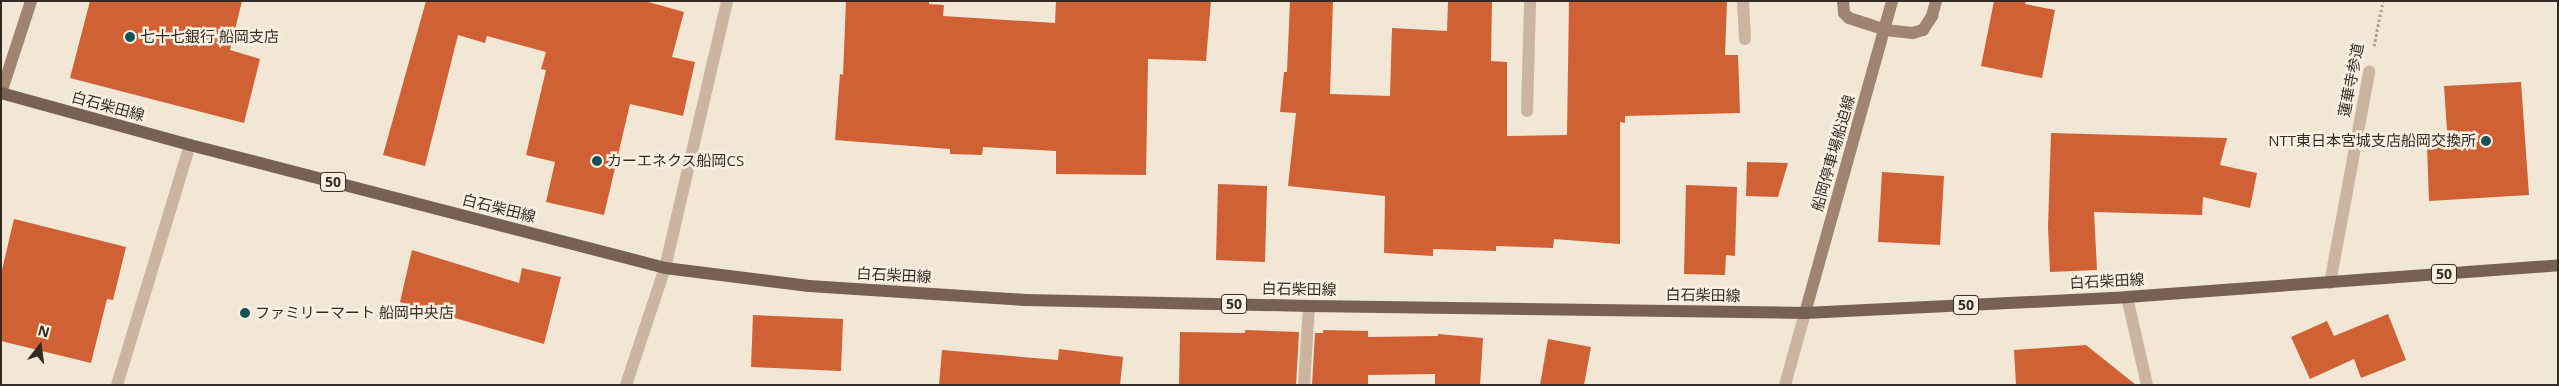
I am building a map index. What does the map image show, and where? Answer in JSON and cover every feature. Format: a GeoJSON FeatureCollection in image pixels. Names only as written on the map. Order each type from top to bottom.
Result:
{"type":"FeatureCollection","features":[{"type":"Feature","properties":{"kind":"main road"},"geometry":{"type":"LineString","coordinates":[[1,93],[31,1]]}},
{"type":"Feature","properties":{"kind":"main road"},"geometry":{"type":"LineString","coordinates":[[1843,1],[1844,13],[1849,18],[1885,30],[1913,33],[1923,30],[1932,16],[1936,1]]}},
{"type":"Feature","properties":{"kind":"main road","name":"船岡停車場船迫線"},"geometry":{"type":"LineString","coordinates":[[1805,313],[1892,1]]}},
{"type":"Feature","properties":{"kind":"main road","name":"白石柴田線"},"geometry":{"type":"LineString","coordinates":[[1,93],[190,145],[665,268],[809,286],[1026,300],[1805,313],[2127,297],[2558,265]]}},
{"type":"Feature","properties":{"kind":"street"},"geometry":{"type":"LineString","coordinates":[[626,385],[665,268],[727,1]]}},
{"type":"Feature","properties":{"kind":"street"},"geometry":{"type":"LineString","coordinates":[[1527,111],[1530,1]]}},
{"type":"Feature","properties":{"kind":"street"},"geometry":{"type":"LineString","coordinates":[[1743,1],[1746,39]]}},
{"type":"Feature","properties":{"kind":"street","name":"蓮華寺参道"},"geometry":{"type":"LineString","coordinates":[[2330,282],[2369,72]]}},
{"type":"Feature","properties":{"kind":"street"},"geometry":{"type":"LineString","coordinates":[[117,385],[190,145]]}},
{"type":"Feature","properties":{"kind":"street"},"geometry":{"type":"LineString","coordinates":[[2127,297],[2147,385]]}},
{"type":"Feature","properties":{"kind":"street"},"geometry":{"type":"LineString","coordinates":[[1304,385],[1309,306]]}},
{"type":"Feature","properties":{"kind":"street"},"geometry":{"type":"LineString","coordinates":[[1785,385],[1805,313]]}},
{"type":"Feature","properties":{"kind":"path","name":"蓮華寺参道"},"geometry":{"type":"LineString","coordinates":[[2369,72],[2383,1]]}},
{"type":"Feature","properties":{"kind":"building"},"geometry":{"type":"Polygon","coordinates":[[[90,1],[242,1],[230,50],[260,59],[244,123],[70,78],[90,1]]]}},
{"type":"Feature","properties":{"kind":"building"},"geometry":{"type":"Polygon","coordinates":[[[426,1],[645,1],[684,12],[672,57],[695,62],[683,116],[630,104],[604,215],[546,202],[555,162],[526,155],[546,70],[541,69],[546,52],[487,36],[485,43],[458,35],[425,166],[383,155],[426,1]]]}},
{"type":"Feature","properties":{"kind":"building"},"geometry":{"type":"Polygon","coordinates":[[[846,1],[929,1],[929,4],[944,5],[943,16],[1055,23],[1056,1],[1211,1],[1206,61],[1148,59],[1146,175],[1056,174],[1056,151],[983,147],[982,155],[950,154],[950,149],[835,140],[840,74],[843,75],[846,1]]]}},
{"type":"Feature","properties":{"kind":"building"},"geometry":{"type":"Polygon","coordinates":[[[1290,1],[1333,1],[1330,94],[1390,96],[1392,28],[1447,31],[1448,1],[1492,1],[1491,61],[1507,62],[1507,136],[1567,135],[1569,1],[1727,1],[1725,55],[1738,55],[1740,113],[1625,116],[1625,123],[1620,122],[1620,244],[1554,239],[1553,248],[1496,246],[1496,251],[1433,249],[1433,256],[1384,253],[1385,196],[1288,186],[1296,113],[1280,112],[1284,72],[1287,72],[1290,1]]]}},
{"type":"Feature","properties":{"kind":"building"},"geometry":{"type":"Polygon","coordinates":[[[1994,1],[2026,1],[2025,4],[2055,10],[2042,78],[1981,66],[1994,1]]]}},
{"type":"Feature","properties":{"kind":"building","name":"NTT東日本宮城支店船岡交換所"},"geometry":{"type":"Polygon","coordinates":[[[2521,82],[2529,195],[2429,201],[2427,146],[2448,145],[2444,86],[2521,82]]]}},
{"type":"Feature","properties":{"kind":"building"},"geometry":{"type":"Polygon","coordinates":[[[2051,133],[2227,138],[2220,165],[2257,173],[2250,208],[2203,197],[2202,215],[2094,212],[2097,270],[2050,272],[2048,227],[2051,133]]]}},
{"type":"Feature","properties":{"kind":"building"},"geometry":{"type":"Polygon","coordinates":[[[1747,162],[1788,163],[1778,197],[1746,196],[1747,162]]]}},
{"type":"Feature","properties":{"kind":"building"},"geometry":{"type":"Polygon","coordinates":[[[1882,172],[1944,176],[1940,245],[1878,242],[1882,172]]]}},
{"type":"Feature","properties":{"kind":"building"},"geometry":{"type":"Polygon","coordinates":[[[1218,184],[1267,186],[1265,262],[1216,260],[1218,184]]]}},
{"type":"Feature","properties":{"kind":"building"},"geometry":{"type":"Polygon","coordinates":[[[1686,185],[1737,187],[1735,256],[1726,255],[1725,275],[1684,274],[1686,185]]]}},
{"type":"Feature","properties":{"kind":"building"},"geometry":{"type":"Polygon","coordinates":[[[14,219],[126,247],[113,300],[107,299],[91,363],[1,341],[1,274],[14,219]]]}},
{"type":"Feature","properties":{"kind":"building"},"geometry":{"type":"Polygon","coordinates":[[[412,250],[519,283],[522,268],[561,277],[544,344],[400,302],[412,250]]]}},
{"type":"Feature","properties":{"kind":"building"},"geometry":{"type":"Polygon","coordinates":[[[2388,314],[2406,360],[2361,378],[2354,359],[2310,379],[2291,337],[2327,321],[2334,336],[2388,314]]]}},
{"type":"Feature","properties":{"kind":"building"},"geometry":{"type":"Polygon","coordinates":[[[753,315],[843,319],[841,371],[751,367],[753,315]]]}},
{"type":"Feature","properties":{"kind":"building"},"geometry":{"type":"Polygon","coordinates":[[[1245,330],[1299,332],[1296,385],[1179,385],[1180,332],[1245,333],[1245,330]]]}},
{"type":"Feature","properties":{"kind":"building"},"geometry":{"type":"Polygon","coordinates":[[[1323,330],[1368,331],[1368,337],[1438,336],[1438,334],[1483,338],[1480,385],[1435,385],[1435,374],[1368,375],[1368,385],[1312,385],[1315,333],[1323,333],[1323,330]]]}},
{"type":"Feature","properties":{"kind":"building"},"geometry":{"type":"Polygon","coordinates":[[[1548,339],[1591,347],[1584,385],[1540,385],[1548,339]]]}},
{"type":"Feature","properties":{"kind":"building"},"geometry":{"type":"Polygon","coordinates":[[[2086,345],[2136,385],[2016,385],[2014,350],[2086,345]]]}},
{"type":"Feature","properties":{"kind":"building"},"geometry":{"type":"Polygon","coordinates":[[[1059,349],[1123,357],[1120,385],[939,385],[942,350],[1058,360],[1059,349]]]}},
{"type":"Feature","properties":{"kind":"place","name":"七十七銀行 船岡支店"},"geometry":{"type":"Point","coordinates":[130,37]}},
{"type":"Feature","properties":{"kind":"place","name":"NTT東日本宮城支店船岡交換所"},"geometry":{"type":"Point","coordinates":[2486,141]}},
{"type":"Feature","properties":{"kind":"place","name":"カーエネクス船岡CS"},"geometry":{"type":"Point","coordinates":[597,161]}},
{"type":"Feature","properties":{"kind":"place","name":"ファミリーマート 船岡中央店"},"geometry":{"type":"Point","coordinates":[245,313]}}]}
